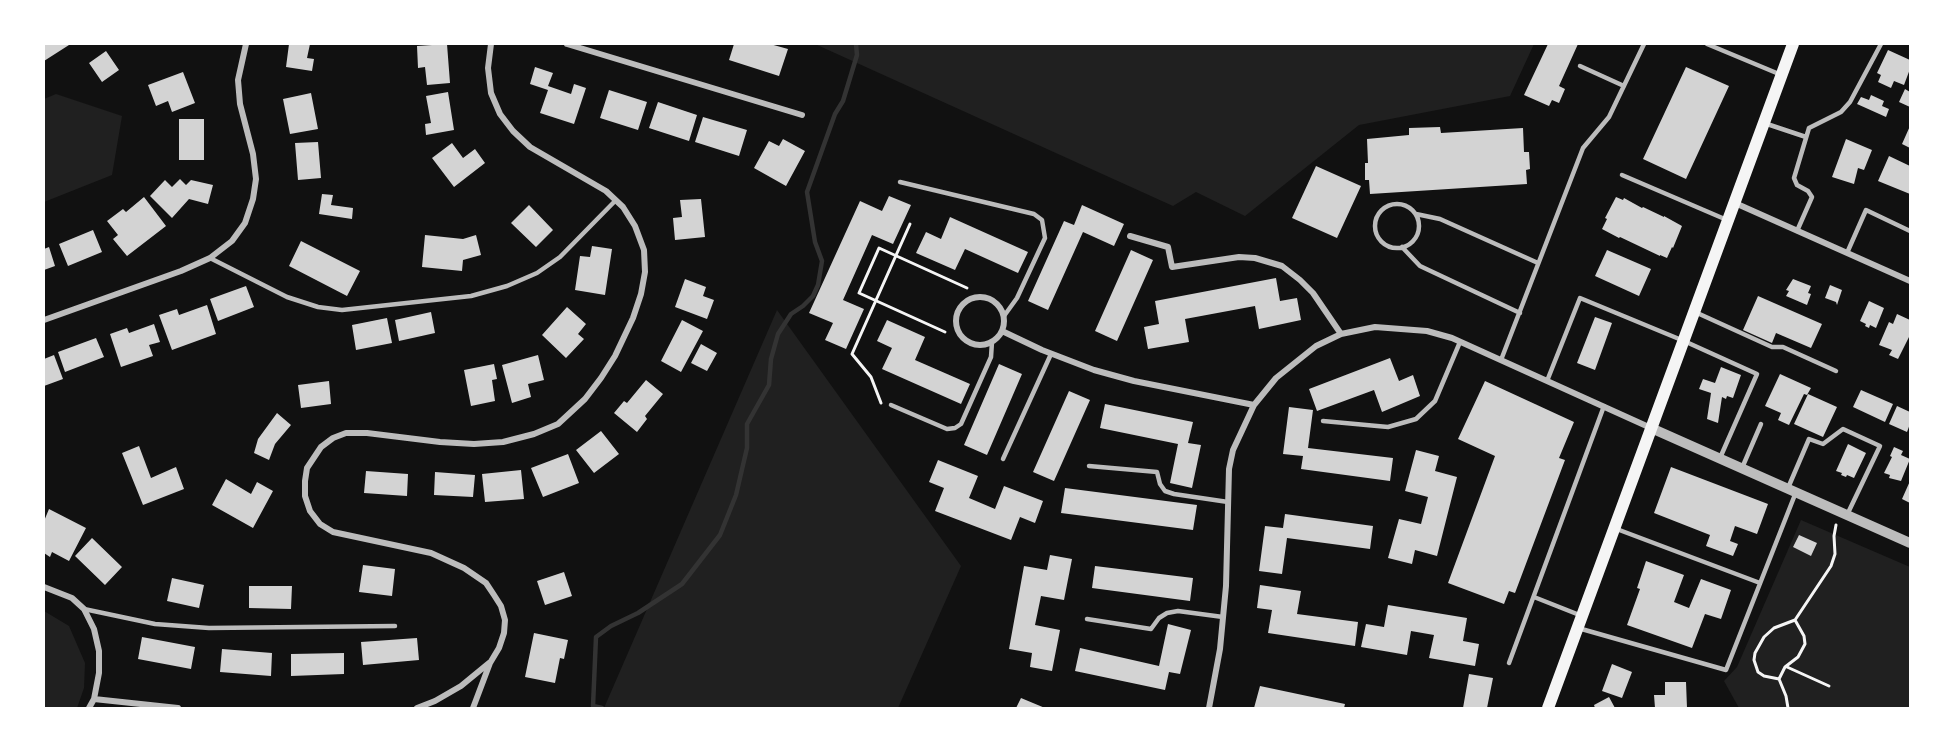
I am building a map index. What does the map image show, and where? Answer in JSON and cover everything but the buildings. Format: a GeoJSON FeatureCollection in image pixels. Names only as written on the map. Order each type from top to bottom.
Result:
{"type":"FeatureCollection","features":[{"type":"Feature","properties":{"kind":"main road"},"geometry":{"type":"LineString","coordinates":[[1548,708],[1794,44]]}},
{"type":"Feature","properties":{"kind":"street"},"geometry":{"type":"LineString","coordinates":[[44,320],[181,271],[210,258],[232,241],[245,223],[254,199],[256,179],[253,154],[240,104],[238,80],[246,44]]}},
{"type":"Feature","properties":{"kind":"street"},"geometry":{"type":"LineString","coordinates":[[473,708],[504,633],[505,620],[501,606],[486,583],[464,568],[431,553],[333,532],[320,524],[310,511],[305,496],[304,481],[307,468],[321,447],[333,438],[346,433],[474,444],[503,442],[534,435],[558,424],[585,399],[601,378],[615,356],[633,318],[645,272],[644,250],[635,226],[623,207],[606,191],[537,152],[513,131],[500,114],[490,93],[488,68],[491,44]]}},
{"type":"Feature","properties":{"kind":"street"},"geometry":{"type":"LineString","coordinates":[[567,44],[802,115]]}},
{"type":"Feature","properties":{"kind":"street"},"geometry":{"type":"LineString","coordinates":[[1735,203],[1911,281]]}},
{"type":"Feature","properties":{"kind":"street"},"geometry":{"type":"LineString","coordinates":[[1130,236],[1168,247],[1172,267],[1239,257],[1255,258],[1282,266],[1313,293],[1341,334]]}},
{"type":"Feature","properties":{"kind":"street"},"geometry":{"type":"LineString","coordinates":[[983,297],[996,303],[1004,316],[1002,331],[992,342],[977,345],[963,339],[956,325],[958,310],[968,299],[983,297]]}},
{"type":"Feature","properties":{"kind":"street"},"geometry":{"type":"LineString","coordinates":[[1209,708],[1220,649],[1226,586],[1229,469],[1233,450],[1254,405],[1276,378],[1316,346],[1341,334],[1375,327],[1402,328],[1427,331],[1460,342],[1911,543]]}},
{"type":"Feature","properties":{"kind":"street"},"geometry":{"type":"LineString","coordinates":[[1002,331],[1051,354],[1094,370],[1134,381],[1254,405]]}},
{"type":"Feature","properties":{"kind":"street"},"geometry":{"type":"LineString","coordinates":[[44,587],[72,598],[84,609],[94,629],[99,651],[99,673],[94,699],[89,708]]}},
{"type":"Feature","properties":{"kind":"street"},"geometry":{"type":"LineString","coordinates":[[417,708],[461,686],[490,663]]}},
{"type":"Feature","properties":{"kind":"street"},"geometry":{"type":"LineString","coordinates":[[94,699],[178,708]]}},
{"type":"Feature","properties":{"kind":"lane"},"geometry":{"type":"LineString","coordinates":[[1501,360],[1583,148],[1609,117],[1644,44]]}},
{"type":"Feature","properties":{"kind":"lane"},"geometry":{"type":"LineString","coordinates":[[1707,44],[1782,75]]}},
{"type":"Feature","properties":{"kind":"lane"},"geometry":{"type":"LineString","coordinates":[[1797,231],[1812,197],[1809,191],[1797,185],[1794,178],[1809,128],[1841,112],[1850,102],[1881,44]]}},
{"type":"Feature","properties":{"kind":"lane"},"geometry":{"type":"LineString","coordinates":[[1580,66],[1624,86]]}},
{"type":"Feature","properties":{"kind":"lane"},"geometry":{"type":"LineString","coordinates":[[1764,123],[1806,136]]}},
{"type":"Feature","properties":{"kind":"lane"},"geometry":{"type":"LineString","coordinates":[[1622,175],[1728,220]]}},
{"type":"Feature","properties":{"kind":"lane"},"geometry":{"type":"LineString","coordinates":[[900,182],[1034,214],[1042,220],[1045,238],[1017,298],[1004,316]]}},
{"type":"Feature","properties":{"kind":"lane"},"geometry":{"type":"LineString","coordinates":[[210,258],[287,297],[318,307],[342,310],[471,296],[507,286],[537,273],[560,257],[616,200]]}},
{"type":"Feature","properties":{"kind":"lane"},"geometry":{"type":"LineString","coordinates":[[1416,214],[1419,221],[1418,234],[1414,240],[1402,247],[1383,243],[1376,231],[1380,212],[1392,205],[1406,206],[1416,214],[1440,219],[1538,263]]}},
{"type":"Feature","properties":{"kind":"lane"},"geometry":{"type":"LineString","coordinates":[[1847,253],[1866,210],[1911,231]]}},
{"type":"Feature","properties":{"kind":"lane"},"geometry":{"type":"LineString","coordinates":[[1402,247],[1420,266],[1520,313]]}},
{"type":"Feature","properties":{"kind":"lane"},"geometry":{"type":"LineString","coordinates":[[1547,381],[1580,298],[1684,341],[1757,374],[1720,458]]}},
{"type":"Feature","properties":{"kind":"lane"},"geometry":{"type":"LineString","coordinates":[[1695,312],[1772,347],[1783,347],[1836,371]]}},
{"type":"Feature","properties":{"kind":"lane"},"geometry":{"type":"LineString","coordinates":[[891,405],[947,429],[956,428],[961,424],[991,357],[992,342]]}},
{"type":"Feature","properties":{"kind":"lane"},"geometry":{"type":"LineString","coordinates":[[1323,422],[1388,427],[1416,419],[1435,401],[1460,342]]}},
{"type":"Feature","properties":{"kind":"lane"},"geometry":{"type":"LineString","coordinates":[[1003,459],[1051,354]]}},
{"type":"Feature","properties":{"kind":"lane"},"geometry":{"type":"LineString","coordinates":[[1509,663],[1604,406]]}},
{"type":"Feature","properties":{"kind":"lane"},"geometry":{"type":"LineString","coordinates":[[1742,468],[1761,424]]}},
{"type":"Feature","properties":{"kind":"lane"},"geometry":{"type":"LineString","coordinates":[[1534,597],[1580,622],[1726,670],[1760,583],[1809,439],[1823,444],[1843,429],[1880,446],[1847,515]]}},
{"type":"Feature","properties":{"kind":"lane"},"geometry":{"type":"LineString","coordinates":[[1089,466],[1157,472],[1160,484],[1165,491],[1228,502]]}},
{"type":"Feature","properties":{"kind":"lane"},"geometry":{"type":"LineString","coordinates":[[1614,528],[1760,583]]}},
{"type":"Feature","properties":{"kind":"lane"},"geometry":{"type":"LineString","coordinates":[[84,609],[155,624],[209,628],[395,626]]}},
{"type":"Feature","properties":{"kind":"lane"},"geometry":{"type":"LineString","coordinates":[[1087,619],[1151,628],[1159,618],[1167,613],[1178,611],[1223,617]]}},
{"type":"Feature","properties":{"kind":"path"},"geometry":{"type":"LineString","coordinates":[[891,405],[881,403],[871,377],[852,354],[910,224]]}},
{"type":"Feature","properties":{"kind":"path"},"geometry":{"type":"LineString","coordinates":[[945,332],[859,293],[879,248],[967,288]]}},
{"type":"Feature","properties":{"kind":"path"},"geometry":{"type":"LineString","coordinates":[[1779,679],[1764,676],[1758,672],[1754,660],[1755,653],[1764,638],[1774,628],[1795,620],[1831,566],[1835,554],[1836,525]]}},
{"type":"Feature","properties":{"kind":"path"},"geometry":{"type":"LineString","coordinates":[[1779,679],[1786,666],[1798,657],[1805,644],[1804,636],[1795,620]]}},
{"type":"Feature","properties":{"kind":"path"},"geometry":{"type":"LineString","coordinates":[[1786,666],[1829,686]]}},
{"type":"Feature","properties":{"kind":"path"},"geometry":{"type":"LineString","coordinates":[[1779,679],[1788,708]]}},
{"type":"Feature","properties":{"kind":"shaded area"},"geometry":{"type":"Polygon","coordinates":[[[815,44],[1534,44],[1510,96],[1359,125],[1245,216],[1196,192],[1173,206],[815,44]]]}},
{"type":"Feature","properties":{"kind":"shaded area"},"geometry":{"type":"Polygon","coordinates":[[[56,94],[122,116],[112,175],[44,202],[44,99],[56,94]]]}},
{"type":"Feature","properties":{"kind":"shaded area"},"geometry":{"type":"Polygon","coordinates":[[[777,310],[961,566],[898,708],[604,708],[777,310]]]}},
{"type":"Feature","properties":{"kind":"shaded area"},"geometry":{"type":"Polygon","coordinates":[[[1801,520],[1910,567],[1910,708],[1739,708],[1724,681],[1737,667],[1801,520]]]}},
{"type":"Feature","properties":{"kind":"shaded area"},"geometry":{"type":"Polygon","coordinates":[[[44,611],[69,626],[85,663],[84,688],[77,708],[44,708],[44,611]]]}},
{"type":"Feature","properties":{"kind":"waterway"},"geometry":{"type":"LineString","coordinates":[[602,708],[593,706],[596,637],[682,584],[720,535],[736,495],[747,448],[747,424],[769,385],[771,359],[778,334],[791,314],[813,296],[818,285],[822,261],[815,242],[807,192],[835,114],[843,101],[857,55],[856,44]]}}]}
